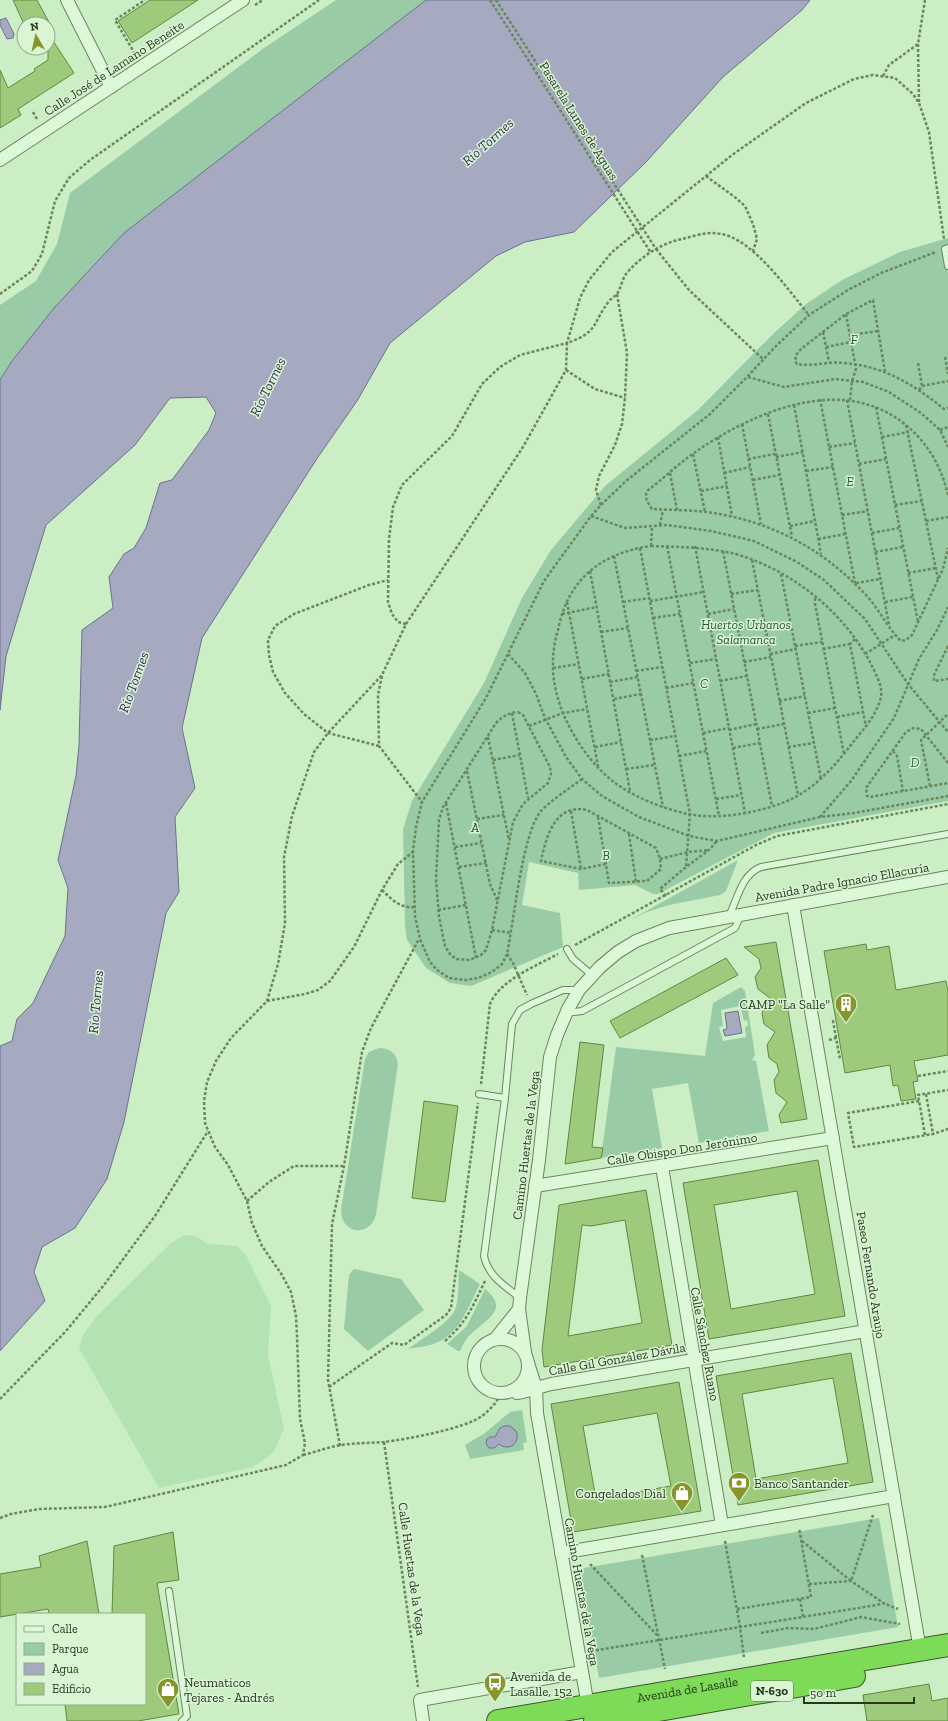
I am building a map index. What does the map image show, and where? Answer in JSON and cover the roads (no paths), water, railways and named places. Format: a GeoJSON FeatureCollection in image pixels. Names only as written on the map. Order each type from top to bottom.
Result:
{"type":"FeatureCollection","features":[{"type":"Feature","properties":{"kind":"highway","name":"Avenida de Lasalle"},"geometry":{"type":"LineString","coordinates":[[592,1714],[948,1645]]}},
{"type":"Feature","properties":{"kind":"highway","name":"Avenida de Lasalle"},"geometry":{"type":"LineString","coordinates":[[498,1721],[592,1714],[948,1660]]}},
{"type":"Feature","properties":{"kind":"street"},"geometry":{"type":"LineString","coordinates":[[67,0],[111,87]]}},
{"type":"Feature","properties":{"kind":"street","name":"Calle José de Lamano Beneite"},"geometry":{"type":"LineString","coordinates":[[0,160],[243,0]]}},
{"type":"Feature","properties":{"kind":"street","name":"Avenida Padre Ignacio Ellacuría"},"geometry":{"type":"LineString","coordinates":[[579,990],[592,975],[618,952],[654,933],[688,923],[948,877]]}},
{"type":"Feature","properties":{"kind":"street","name":"Paseo Fernando Araujo"},"geometry":{"type":"LineString","coordinates":[[793,905],[834,1138],[920,1650]]}},
{"type":"Feature","properties":{"kind":"street","name":"Camino Huertas de la Vega"},"geometry":{"type":"LineString","coordinates":[[579,990],[566,1013],[550,1057],[519,1304],[526,1358],[536,1388],[537,1413],[561,1553],[582,1672],[592,1714]]}},
{"type":"Feature","properties":{"kind":"street","name":"Calle Obispo Don Jerónimo"},"geometry":{"type":"LineString","coordinates":[[535,1186],[662,1167],[834,1138]]}},
{"type":"Feature","properties":{"kind":"street","name":"Calle Sánchez Ruano"},"geometry":{"type":"LineString","coordinates":[[662,1167],[722,1525]]}},
{"type":"Feature","properties":{"kind":"street"},"geometry":{"type":"LineString","coordinates":[[495,1339],[519,1304]]}},
{"type":"Feature","properties":{"kind":"street","name":"Calle Gil González Dávila"},"geometry":{"type":"LineString","coordinates":[[508,1393],[532,1391],[536,1388],[551,1384],[866,1331]]}},
{"type":"Feature","properties":{"kind":"street"},"geometry":{"type":"LineString","coordinates":[[495,1339],[504,1339],[517,1344],[526,1358],[526,1375],[524,1380],[515,1389],[508,1393],[493,1391],[485,1387],[479,1381],[475,1373],[474,1364],[480,1348],[495,1339]]}},
{"type":"Feature","properties":{"kind":"street","name":"Camino Huertas de la Vega"},"geometry":{"type":"LineString","coordinates":[[508,1393],[528,1399],[537,1413]]}},
{"type":"Feature","properties":{"kind":"street"},"geometry":{"type":"LineString","coordinates":[[561,1553],[894,1496]]}},
{"type":"Feature","properties":{"kind":"street"},"geometry":{"type":"LineString","coordinates":[[423,1721],[420,1700],[582,1672]]}},
{"type":"Feature","properties":{"kind":"lane"},"geometry":{"type":"LineString","coordinates":[[946,248],[948,266]]}},
{"type":"Feature","properties":{"kind":"lane"},"geometry":{"type":"LineString","coordinates":[[735,915],[744,880],[753,870],[761,867],[948,834]]}},
{"type":"Feature","properties":{"kind":"lane","name":"Avenida Padre Ignacio Ellacuría"},"geometry":{"type":"LineString","coordinates":[[566,1013],[582,1011],[735,928],[735,915]]}},
{"type":"Feature","properties":{"kind":"lane"},"geometry":{"type":"LineString","coordinates":[[567,949],[573,959],[592,975]]}},
{"type":"Feature","properties":{"kind":"lane"},"geometry":{"type":"LineString","coordinates":[[519,1304],[491,1274],[484,1256],[505,1098],[512,1024],[515,1016],[520,1010],[531,1004],[563,990],[579,990]]}},
{"type":"Feature","properties":{"kind":"lane"},"geometry":{"type":"LineString","coordinates":[[479,1094],[505,1098]]}},
{"type":"Feature","properties":{"kind":"lane"},"geometry":{"type":"LineString","coordinates":[[169,1591],[187,1716],[182,1721]]}},
{"type":"Feature","properties":{"kind":"water","name":"Río Tormes"},"geometry":{"type":"Polygon","coordinates":[[[426,0],[810,0],[802,10],[723,77],[646,162],[574,232],[525,242],[496,256],[390,343],[357,401],[318,457],[202,638],[182,728],[195,788],[175,817],[179,892],[166,913],[124,1122],[107,1179],[75,1228],[42,1247],[34,1272],[45,1301],[0,1351],[0,1046],[12,1041],[17,1019],[33,1003],[65,936],[68,888],[58,860],[76,776],[79,745],[82,630],[113,608],[109,577],[124,554],[134,548],[146,528],[160,483],[172,480],[209,430],[216,413],[206,397],[170,398],[135,445],[46,525],[6,656],[0,710],[0,380],[12,361],[54,308],[124,233],[426,0]]]}},
{"type":"Feature","properties":{"kind":"water"},"geometry":{"type":"Polygon","coordinates":[[[6,18],[14,34],[13,38],[7,39],[0,25],[0,20],[6,18]]]}},
{"type":"Feature","properties":{"kind":"water"},"geometry":{"type":"Polygon","coordinates":[[[738,1011],[742,1033],[725,1036],[723,1030],[727,1029],[725,1013],[738,1011]]]}},
{"type":"Feature","properties":{"kind":"water"},"geometry":{"type":"Polygon","coordinates":[[[510,1426],[516,1431],[517,1439],[513,1445],[507,1447],[499,1444],[494,1448],[489,1448],[486,1444],[487,1439],[490,1437],[495,1437],[500,1428],[510,1426]]]}},
{"type":"Feature","properties":{"kind":"place","name":"CAMP \"La Salle\""},"geometry":{"type":"Point","coordinates":[846,1024]}},
{"type":"Feature","properties":{"kind":"place","name":"Banco Santander"},"geometry":{"type":"Point","coordinates":[739,1502]}},
{"type":"Feature","properties":{"kind":"place","name":"Congelados Dial"},"geometry":{"type":"Point","coordinates":[682,1512]}},
{"type":"Feature","properties":{"kind":"place","name":"Avenida de Lasalle, 152"},"geometry":{"type":"Point","coordinates":[495,1702]}},
{"type":"Feature","properties":{"kind":"place","name":"Neumaticos Tejares - Andrés"},"geometry":{"type":"Point","coordinates":[168,1708]}},
{"type":"Feature","properties":{"kind":"park label","name":"F"},"geometry":{"type":"Point","coordinates":[854,339]}},
{"type":"Feature","properties":{"kind":"park label","name":"E"},"geometry":{"type":"Point","coordinates":[850,481]}},
{"type":"Feature","properties":{"kind":"park label","name":"Huertos Urbanos Salamanca"},"geometry":{"type":"Point","coordinates":[746,632]}},
{"type":"Feature","properties":{"kind":"park label","name":"C"},"geometry":{"type":"Point","coordinates":[704,683]}},
{"type":"Feature","properties":{"kind":"park label","name":"D"},"geometry":{"type":"Point","coordinates":[915,762]}},
{"type":"Feature","properties":{"kind":"park label","name":"A"},"geometry":{"type":"Point","coordinates":[475,827]}},
{"type":"Feature","properties":{"kind":"park label","name":"B"},"geometry":{"type":"Point","coordinates":[606,855]}}]}
